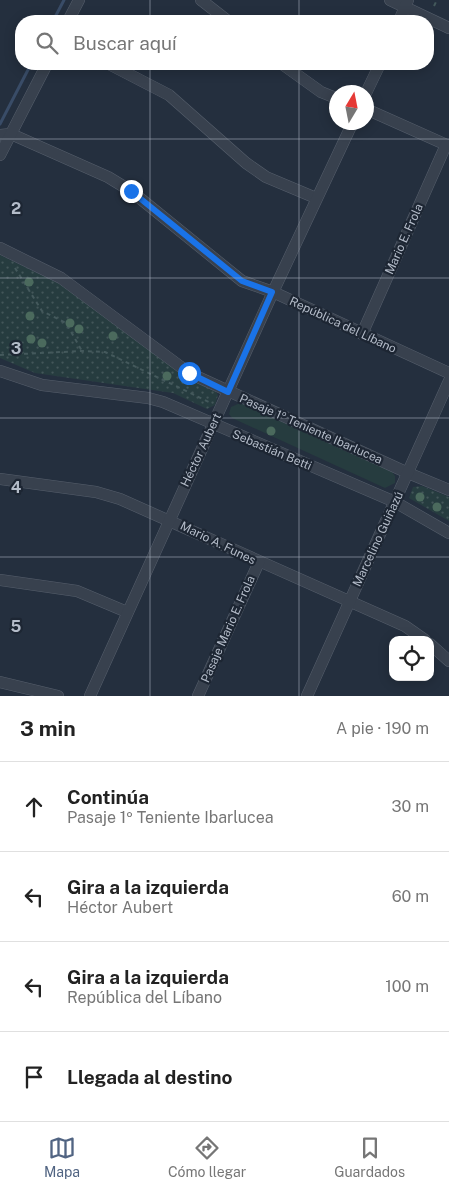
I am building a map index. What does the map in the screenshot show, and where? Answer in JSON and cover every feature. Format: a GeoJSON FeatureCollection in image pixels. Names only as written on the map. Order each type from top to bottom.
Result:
{"type":"FeatureCollection","features":[{"type":"Feature","properties":{"kind":"street"},"geometry":{"type":"LineString","coordinates":[[71,15],[79,0]]}},
{"type":"Feature","properties":{"kind":"street"},"geometry":{"type":"LineString","coordinates":[[201,0],[220,15]]}},
{"type":"Feature","properties":{"kind":"street"},"geometry":{"type":"LineString","coordinates":[[390,0],[406,4],[426,15]]}},
{"type":"Feature","properties":{"kind":"street"},"geometry":{"type":"LineString","coordinates":[[434,20],[449,28]]}},
{"type":"Feature","properties":{"kind":"street"},"geometry":{"type":"LineString","coordinates":[[0,155],[5,134],[43,70]]}},
{"type":"Feature","properties":{"kind":"street"},"geometry":{"type":"LineString","coordinates":[[121,70],[169,95],[246,163],[266,177],[316,198]]}},
{"type":"Feature","properties":{"kind":"street"},"geometry":{"type":"LineString","coordinates":[[290,70],[321,92],[329,95]]}},
{"type":"Feature","properties":{"kind":"street"},"geometry":{"type":"LineString","coordinates":[[370,85],[377,70]]}},
{"type":"Feature","properties":{"kind":"street"},"geometry":{"type":"LineString","coordinates":[[374,113],[448,145]]}},
{"type":"Feature","properties":{"kind":"street","name":"Héctor Aubert"},"geometry":{"type":"LineString","coordinates":[[90,696],[272,292],[349,130]]}},
{"type":"Feature","properties":{"kind":"street","name":"República del Líbano"},"geometry":{"type":"LineString","coordinates":[[5,134],[108,177],[131,191],[242,281],[272,292],[449,373]]}},
{"type":"Feature","properties":{"kind":"street","name":"Mario E. Frola"},"geometry":{"type":"LineString","coordinates":[[362,334],[448,145]]}},
{"type":"Feature","properties":{"kind":"street","name":"Pasaje 1º Teniente Ibarlucea"},"geometry":{"type":"LineString","coordinates":[[0,248],[61,278],[174,363],[228,392],[408,474],[449,490]]}},
{"type":"Feature","properties":{"kind":"street","name":"Sebastián Betti"},"geometry":{"type":"LineString","coordinates":[[0,371],[42,385],[148,398],[395,502],[449,533]]}},
{"type":"Feature","properties":{"kind":"street","name":"Marcelino Guiñazú"},"geometry":{"type":"LineString","coordinates":[[309,695],[449,381]]}},
{"type":"Feature","properties":{"kind":"street","name":"Mario A. Funes"},"geometry":{"type":"LineString","coordinates":[[0,479],[96,492],[120,498],[170,519],[258,562],[405,626],[419,636]]}},
{"type":"Feature","properties":{"kind":"street","name":"Pasaje Mario E. Frola"},"geometry":{"type":"LineString","coordinates":[[198,696],[258,562]]}},
{"type":"Feature","properties":{"kind":"street"},"geometry":{"type":"LineString","coordinates":[[0,580],[77,591],[127,612]]}},
{"type":"Feature","properties":{"kind":"street"},"geometry":{"type":"LineString","coordinates":[[434,648],[449,661]]}},
{"type":"Feature","properties":{"kind":"street"},"geometry":{"type":"LineString","coordinates":[[0,682],[58,696]]}},
{"type":"Feature","properties":{"kind":"path"},"geometry":{"type":"LineString","coordinates":[[434,6],[437,0]]}},
{"type":"Feature","properties":{"kind":"path"},"geometry":{"type":"LineString","coordinates":[[12,264],[42,311],[66,323],[82,351]]}},
{"type":"Feature","properties":{"kind":"path"},"geometry":{"type":"LineString","coordinates":[[0,355],[82,351],[105,352],[215,405]]}},
{"type":"Feature","properties":{"kind":"green space"},"geometry":{"type":"Polygon","coordinates":[[[0,255],[64,286],[182,373],[215,391],[218,395],[215,405],[207,409],[173,393],[35,373],[0,358],[0,255]]]}},
{"type":"Feature","properties":{"kind":"green space"},"geometry":{"type":"Polygon","coordinates":[[[240,403],[392,472],[395,476],[395,483],[385,488],[232,418],[229,414],[231,407],[240,403]]]}},
{"type":"Feature","properties":{"kind":"green space"},"geometry":{"type":"Polygon","coordinates":[[[422,486],[449,497],[449,521],[409,498],[413,487],[422,486]]]}},
{"type":"Feature","properties":{"kind":"waterway"},"geometry":{"type":"LineString","coordinates":[[56,15],[64,0]]}},
{"type":"Feature","properties":{"kind":"waterway"},"geometry":{"type":"LineString","coordinates":[[0,124],[28,70]]}},
{"type":"Feature","properties":{"kind":"route"},"geometry":{"type":"LineString","coordinates":[[131,191],[242,281],[272,292],[228,392],[189,373]]}}]}
